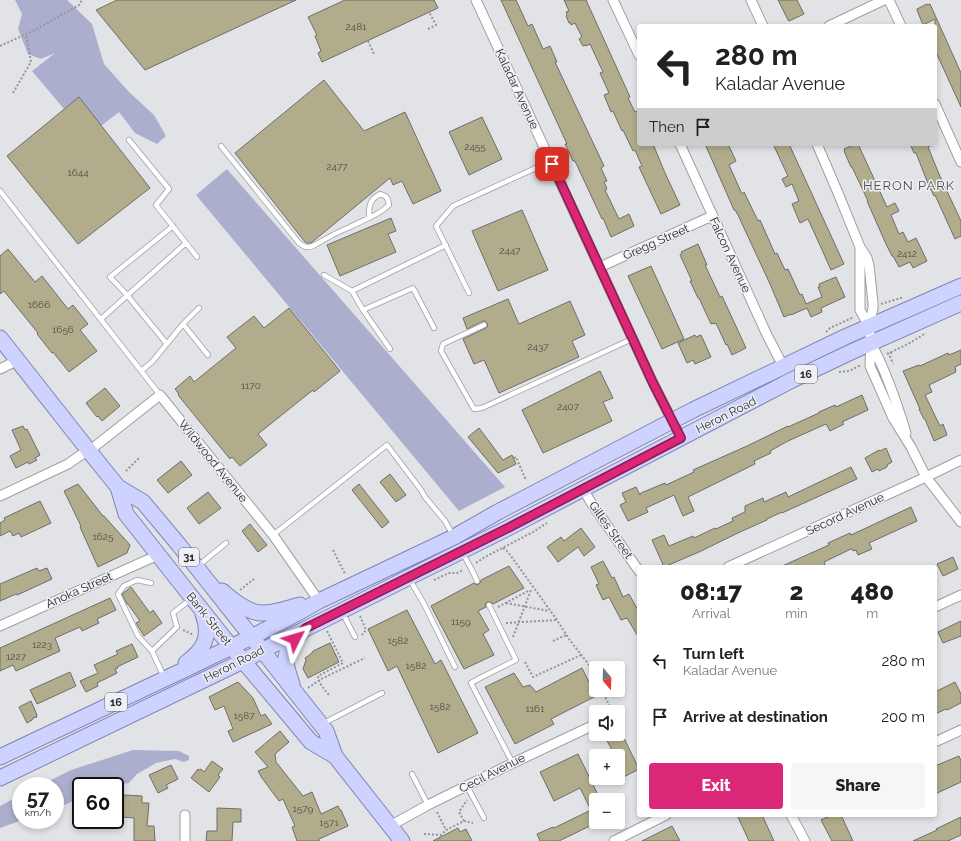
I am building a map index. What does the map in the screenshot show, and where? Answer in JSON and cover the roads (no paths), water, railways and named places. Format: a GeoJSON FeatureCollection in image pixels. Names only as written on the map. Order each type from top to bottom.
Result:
{"type":"FeatureCollection","features":[{"type":"Feature","properties":{"kind":"main road","name":"Heron Road"},"geometry":{"type":"LineString","coordinates":[[0,778],[243,661],[306,628],[409,578],[457,544],[672,420],[869,326],[961,286]]}},
{"type":"Feature","properties":{"kind":"main road","name":"Heron Road"},"geometry":{"type":"LineString","coordinates":[[0,757],[252,637],[319,601],[457,544],[508,528],[790,381],[961,303]]}},
{"type":"Feature","properties":{"kind":"main road","name":"Bank Street"},"geometry":{"type":"LineString","coordinates":[[0,338],[118,487],[143,502],[262,651],[302,690],[320,725],[326,731],[335,756],[402,841]]}},
{"type":"Feature","properties":{"kind":"main road","name":"Bank Street"},"geometry":{"type":"LineString","coordinates":[[118,487],[126,514],[231,647],[311,742],[335,756]]}},
{"type":"Feature","properties":{"kind":"main road"},"geometry":{"type":"LineString","coordinates":[[201,573],[237,603],[259,613],[319,601]]}},
{"type":"Feature","properties":{"kind":"main road"},"geometry":{"type":"LineString","coordinates":[[165,679],[192,659],[203,646],[206,640],[207,623],[202,611]]}},
{"type":"Feature","properties":{"kind":"main road"},"geometry":{"type":"LineString","coordinates":[[302,690],[286,665],[286,654],[290,644],[306,628]]}},
{"type":"Feature","properties":{"kind":"street","name":"Kaladar Avenue"},"geometry":{"type":"LineString","coordinates":[[476,0],[653,383],[681,438]]}},
{"type":"Feature","properties":{"kind":"street"},"geometry":{"type":"LineString","coordinates":[[613,0],[637,51]]}},
{"type":"Feature","properties":{"kind":"street"},"geometry":{"type":"LineString","coordinates":[[751,0],[762,24]]}},
{"type":"Feature","properties":{"kind":"street"},"geometry":{"type":"LineString","coordinates":[[833,24],[884,0]]}},
{"type":"Feature","properties":{"kind":"street"},"geometry":{"type":"LineString","coordinates":[[890,0],[900,24]]}},
{"type":"Feature","properties":{"kind":"street"},"geometry":{"type":"LineString","coordinates":[[937,108],[961,162]]}},
{"type":"Feature","properties":{"kind":"street","name":"Falcon Avenue"},"geometry":{"type":"LineString","coordinates":[[681,146],[712,216],[783,366]]}},
{"type":"Feature","properties":{"kind":"street"},"geometry":{"type":"LineString","coordinates":[[818,146],[869,265],[873,308],[869,326],[871,343],[870,366],[894,418],[926,477],[961,522]]}},
{"type":"Feature","properties":{"kind":"street","name":"Gregg Street"},"geometry":{"type":"LineString","coordinates":[[600,267],[712,216]]}},
{"type":"Feature","properties":{"kind":"street"},"geometry":{"type":"LineString","coordinates":[[860,247],[860,310],[869,326]]}},
{"type":"Feature","properties":{"kind":"street"},"geometry":{"type":"LineString","coordinates":[[0,369],[18,360]]}},
{"type":"Feature","properties":{"kind":"street"},"geometry":{"type":"LineString","coordinates":[[0,496],[68,464],[160,395]]}},
{"type":"Feature","properties":{"kind":"street","name":"Wildwood Avenue"},"geometry":{"type":"LineString","coordinates":[[160,395],[273,535],[319,601]]}},
{"type":"Feature","properties":{"kind":"street","name":"Secord Avenue"},"geometry":{"type":"LineString","coordinates":[[732,565],[961,460]]}},
{"type":"Feature","properties":{"kind":"street","name":"Gilles Street"},"geometry":{"type":"LineString","coordinates":[[583,489],[637,568]]}},
{"type":"Feature","properties":{"kind":"street","name":"Anoka Street"},"geometry":{"type":"LineString","coordinates":[[0,626],[158,555]]}},
{"type":"Feature","properties":{"kind":"street"},"geometry":{"type":"LineString","coordinates":[[937,606],[961,595]]}},
{"type":"Feature","properties":{"kind":"street","name":"Cecil Avenue"},"geometry":{"type":"LineString","coordinates":[[390,826],[469,790],[513,763],[589,727]]}},
{"type":"Feature","properties":{"kind":"street"},"geometry":{"type":"LineString","coordinates":[[937,741],[961,730]]}},
{"type":"Feature","properties":{"kind":"street"},"geometry":{"type":"LineString","coordinates":[[185,816],[185,841]]}},
{"type":"Feature","properties":{"kind":"street"},"geometry":{"type":"LineString","coordinates":[[614,841],[662,817]]}},
{"type":"Feature","properties":{"kind":"street"},"geometry":{"type":"LineString","coordinates":[[793,817],[805,841]]}},
{"type":"Feature","properties":{"kind":"lane"},"geometry":{"type":"LineString","coordinates":[[129,140],[169,189],[156,205],[197,257]]}},
{"type":"Feature","properties":{"kind":"lane"},"geometry":{"type":"LineString","coordinates":[[222,146],[303,247],[308,248],[314,246],[383,211],[389,205],[388,199],[385,195],[380,194],[375,197],[369,205],[369,218]]}},
{"type":"Feature","properties":{"kind":"lane"},"geometry":{"type":"LineString","coordinates":[[469,293],[436,226],[453,206],[551,161]]}},
{"type":"Feature","properties":{"kind":"lane"},"geometry":{"type":"LineString","coordinates":[[0,191],[160,395]]}},
{"type":"Feature","properties":{"kind":"lane"},"geometry":{"type":"LineString","coordinates":[[167,344],[127,295],[110,277],[173,226]]}},
{"type":"Feature","properties":{"kind":"lane"},"geometry":{"type":"LineString","coordinates":[[101,319],[186,243]]}},
{"type":"Feature","properties":{"kind":"lane"},"geometry":{"type":"LineString","coordinates":[[352,291],[446,246]]}},
{"type":"Feature","properties":{"kind":"lane"},"geometry":{"type":"LineString","coordinates":[[324,275],[352,291],[363,310],[390,349]]}},
{"type":"Feature","properties":{"kind":"lane"},"geometry":{"type":"LineString","coordinates":[[363,310],[413,288],[434,328]]}},
{"type":"Feature","properties":{"kind":"lane"},"geometry":{"type":"LineString","coordinates":[[141,371],[152,362],[183,324],[199,308]]}},
{"type":"Feature","properties":{"kind":"lane"},"geometry":{"type":"LineString","coordinates":[[183,324],[208,355]]}},
{"type":"Feature","properties":{"kind":"lane"},"geometry":{"type":"LineString","coordinates":[[484,325],[443,344],[441,351],[474,409],[482,408],[633,339]]}},
{"type":"Feature","properties":{"kind":"lane"},"geometry":{"type":"LineString","coordinates":[[273,535],[387,445],[425,497],[446,521],[477,581]]}},
{"type":"Feature","properties":{"kind":"lane"},"geometry":{"type":"LineString","coordinates":[[201,573],[226,543]]}},
{"type":"Feature","properties":{"kind":"lane"},"geometry":{"type":"LineString","coordinates":[[409,578],[424,604],[455,667]]}},
{"type":"Feature","properties":{"kind":"lane"},"geometry":{"type":"LineString","coordinates":[[151,583],[137,580],[124,586],[118,594],[138,636],[152,651],[165,679]]}},
{"type":"Feature","properties":{"kind":"lane"},"geometry":{"type":"LineString","coordinates":[[152,651],[177,627],[173,613],[192,598]]}},
{"type":"Feature","properties":{"kind":"lane"},"geometry":{"type":"LineString","coordinates":[[489,606],[516,660],[472,683],[513,763]]}},
{"type":"Feature","properties":{"kind":"lane"},"geometry":{"type":"LineString","coordinates":[[342,611],[355,637]]}},
{"type":"Feature","properties":{"kind":"lane"},"geometry":{"type":"LineString","coordinates":[[320,725],[382,693]]}},
{"type":"Feature","properties":{"kind":"lane"},"geometry":{"type":"LineString","coordinates":[[412,774],[432,808]]}},
{"type":"Feature","properties":{"kind":"lane"},"geometry":{"type":"LineString","coordinates":[[469,790],[484,818]]}},
{"type":"Feature","properties":{"kind":"district","name":"HERON PARK"},"geometry":{"type":"Point","coordinates":[909,185]}}]}
